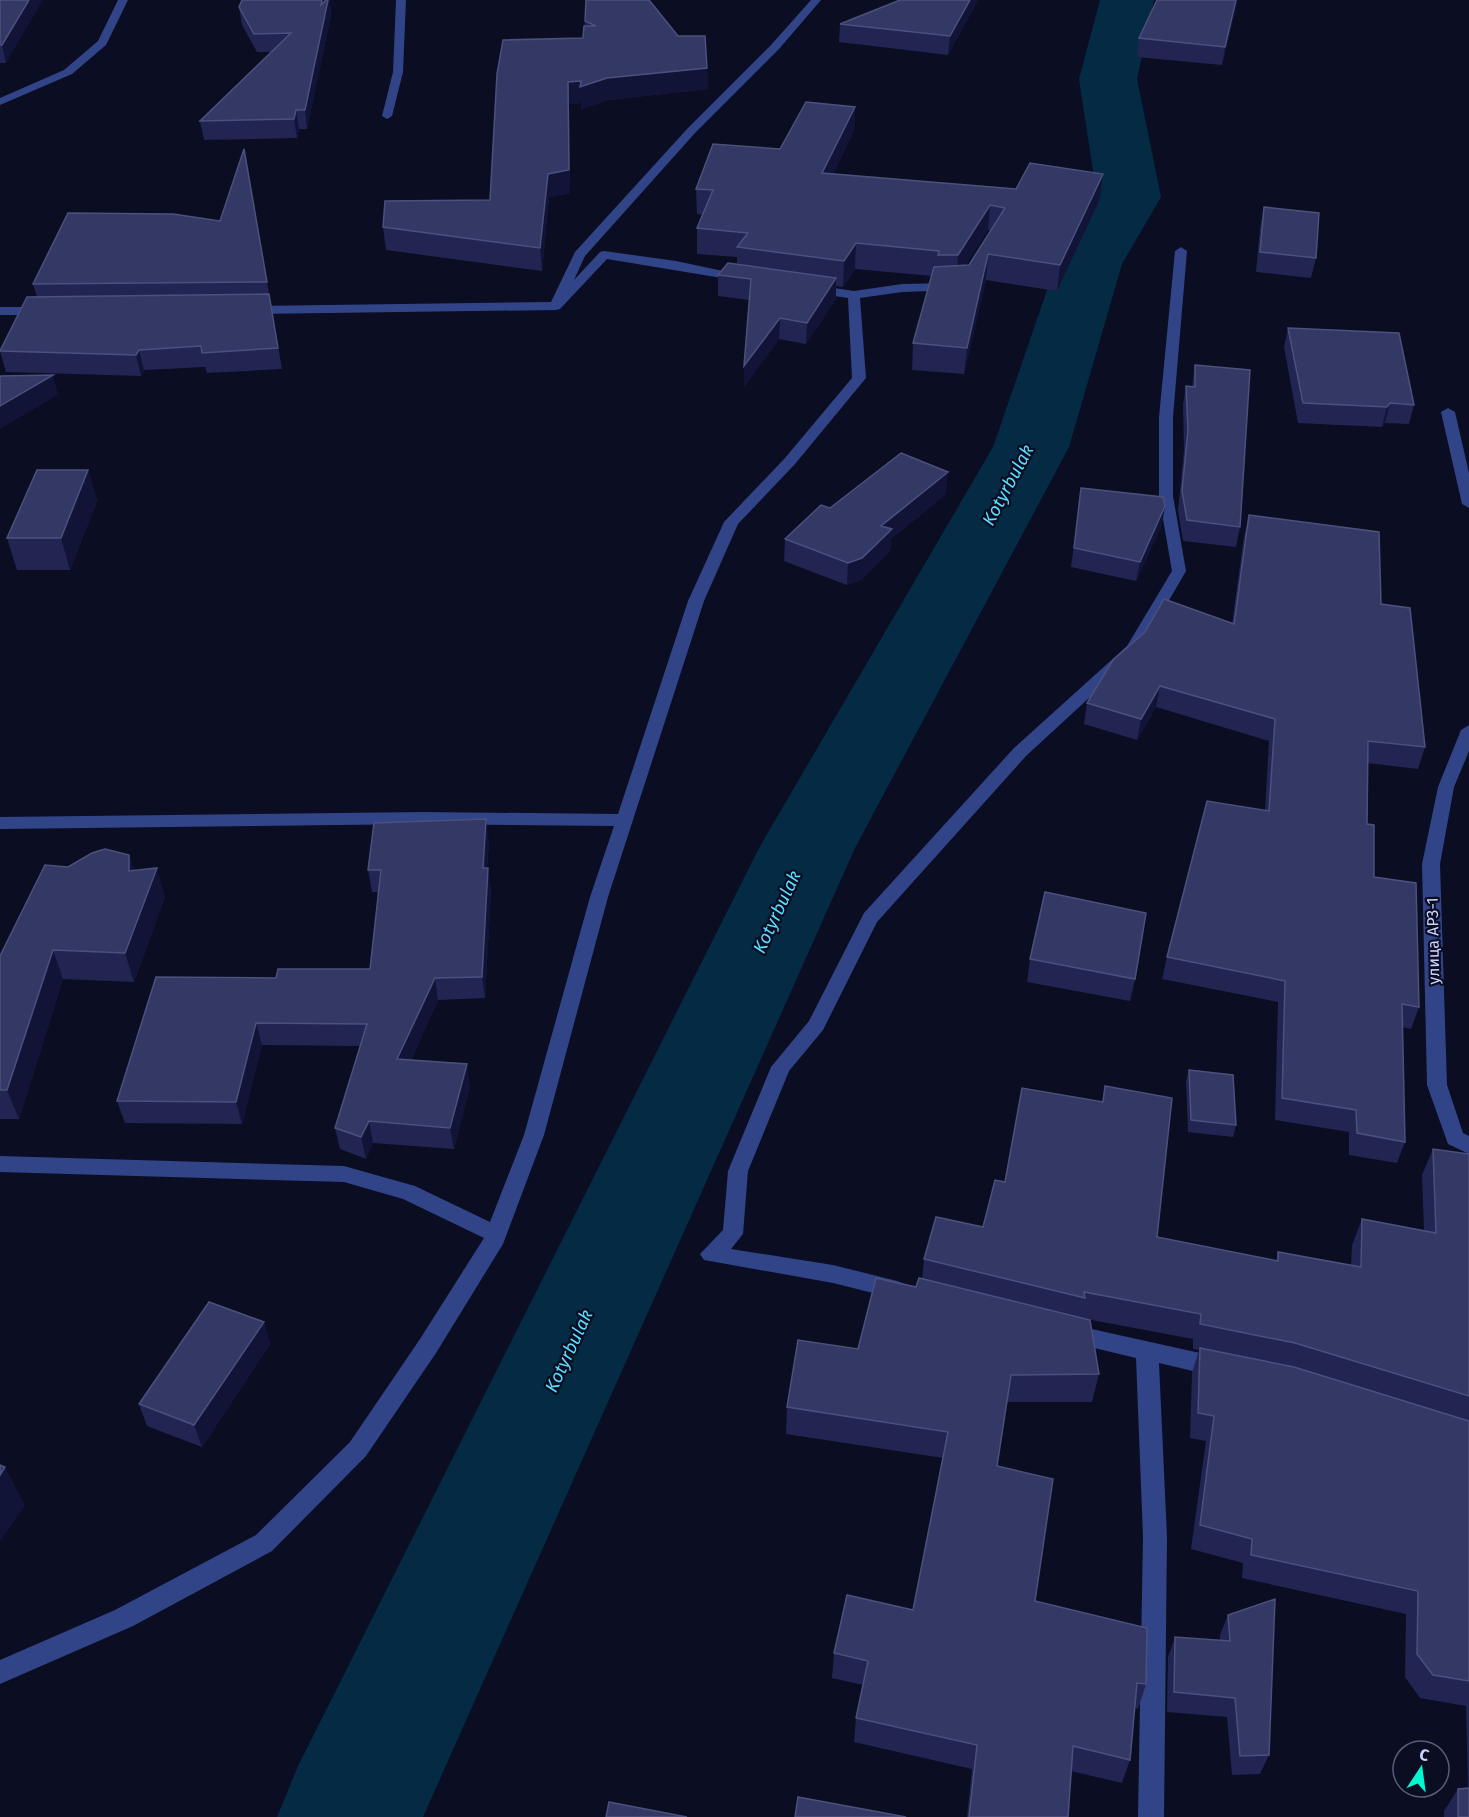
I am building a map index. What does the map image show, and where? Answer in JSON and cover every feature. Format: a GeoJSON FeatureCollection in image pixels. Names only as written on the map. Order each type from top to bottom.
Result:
{"type":"FeatureCollection","features":[{"type":"Feature","properties":{"kind":"street"},"geometry":{"type":"LineString","coordinates":[[0,102],[68,72],[102,43],[123,0]]}},
{"type":"Feature","properties":{"kind":"street"},"geometry":{"type":"LineString","coordinates":[[387,116],[398,72],[401,0]]}},
{"type":"Feature","properties":{"kind":"street"},"geometry":{"type":"LineString","coordinates":[[556,306],[579,255],[690,131],[775,46],[816,0]]}},
{"type":"Feature","properties":{"kind":"street"},"geometry":{"type":"LineString","coordinates":[[914,1294],[833,1274],[711,1254],[733,1234],[738,1171],[781,1067],[816,1025],[870,918],[1020,752],[1133,649],[1179,571],[1166,495],[1166,417],[1181,251]]}},
{"type":"Feature","properties":{"kind":"street"},"geometry":{"type":"LineString","coordinates":[[239,310],[556,306],[604,255],[676,265],[754,281]]}},
{"type":"Feature","properties":{"kind":"street"},"geometry":{"type":"LineString","coordinates":[[798,287],[854,295],[902,288],[961,287],[966,278]]}},
{"type":"Feature","properties":{"kind":"street"},"geometry":{"type":"LineString","coordinates":[[0,1672],[124,1618],[264,1543],[358,1449],[428,1346],[496,1234],[534,1136],[599,897],[696,601],[731,522],[790,461],[859,378],[854,295]]}},
{"type":"Feature","properties":{"kind":"street"},"geometry":{"type":"LineString","coordinates":[[0,311],[57,311]]}},
{"type":"Feature","properties":{"kind":"street"},"geometry":{"type":"LineString","coordinates":[[1448,412],[1469,504]]}},
{"type":"Feature","properties":{"kind":"street","name":"улица АРЗ-1"},"geometry":{"type":"LineString","coordinates":[[1469,730],[1446,787],[1431,864],[1437,1085],[1455,1138],[1469,1146]]}},
{"type":"Feature","properties":{"kind":"street"},"geometry":{"type":"LineString","coordinates":[[0,823],[424,818],[625,820]]}},
{"type":"Feature","properties":{"kind":"street"},"geometry":{"type":"LineString","coordinates":[[0,1164],[344,1174],[408,1191],[496,1234]]}},
{"type":"Feature","properties":{"kind":"street"},"geometry":{"type":"LineString","coordinates":[[1054,1329],[1147,1352],[1239,1371]]}},
{"type":"Feature","properties":{"kind":"street"},"geometry":{"type":"LineString","coordinates":[[1147,1352],[1155,1537],[1151,1817]]}},
{"type":"Feature","properties":{"kind":"building"},"geometry":{"type":"Polygon","coordinates":[[[0,0],[29,0],[2,45],[0,45],[0,0]]]}},
{"type":"Feature","properties":{"kind":"building"},"geometry":{"type":"Polygon","coordinates":[[[242,0],[322,0],[321,5],[328,0],[305,110],[296,110],[294,119],[200,121],[291,33],[254,34],[239,7],[242,0]]]}},
{"type":"Feature","properties":{"kind":"building"},"geometry":{"type":"Polygon","coordinates":[[[586,0],[649,0],[678,36],[705,36],[707,68],[607,78],[580,87],[581,81],[568,82],[569,170],[548,174],[540,248],[383,227],[385,201],[490,200],[497,74],[503,40],[583,38],[584,26],[596,26],[585,21],[586,0]]]}},
{"type":"Feature","properties":{"kind":"building"},"geometry":{"type":"Polygon","coordinates":[[[900,0],[970,0],[950,36],[840,24],[900,0]]]}},
{"type":"Feature","properties":{"kind":"building"},"geometry":{"type":"Polygon","coordinates":[[[1157,0],[1236,0],[1225,47],[1139,38],[1157,0]]]}},
{"type":"Feature","properties":{"kind":"building"},"geometry":{"type":"Polygon","coordinates":[[[806,102],[855,107],[822,173],[1016,189],[1030,163],[1103,174],[1060,265],[988,254],[967,348],[913,343],[934,267],[969,265],[1005,208],[990,205],[958,255],[938,255],[939,251],[856,243],[844,261],[737,247],[748,233],[697,228],[713,190],[696,189],[713,144],[780,149],[806,102]]]}},
{"type":"Feature","properties":{"kind":"building"},"geometry":{"type":"Polygon","coordinates":[[[244,149],[267,282],[33,284],[68,213],[173,214],[220,221],[244,149]]]}},
{"type":"Feature","properties":{"kind":"building"},"geometry":{"type":"Polygon","coordinates":[[[1264,207],[1319,213],[1316,258],[1260,252],[1264,207]]]}},
{"type":"Feature","properties":{"kind":"building"},"geometry":{"type":"Polygon","coordinates":[[[728,263],[836,278],[807,323],[780,318],[744,366],[751,279],[718,275],[728,263]]]}},
{"type":"Feature","properties":{"kind":"building"},"geometry":{"type":"Polygon","coordinates":[[[269,294],[278,348],[202,353],[201,346],[139,350],[136,355],[0,351],[27,297],[269,294]]]}},
{"type":"Feature","properties":{"kind":"building"},"geometry":{"type":"Polygon","coordinates":[[[1288,328],[1399,333],[1414,405],[1390,403],[1387,407],[1303,403],[1288,328]]]}},
{"type":"Feature","properties":{"kind":"building"},"geometry":{"type":"Polygon","coordinates":[[[1195,365],[1250,370],[1240,527],[1187,520],[1182,491],[1188,430],[1186,386],[1195,387],[1195,365]]]}},
{"type":"Feature","properties":{"kind":"building"},"geometry":{"type":"Polygon","coordinates":[[[53,375],[0,406],[0,376],[53,375]]]}},
{"type":"Feature","properties":{"kind":"building"},"geometry":{"type":"Polygon","coordinates":[[[901,453],[948,472],[881,526],[892,529],[862,558],[848,563],[785,539],[821,505],[830,508],[901,453]]]}},
{"type":"Feature","properties":{"kind":"building"},"geometry":{"type":"Polygon","coordinates":[[[37,470],[88,470],[61,538],[7,538],[37,470]]]}},
{"type":"Feature","properties":{"kind":"building"},"geometry":{"type":"Polygon","coordinates":[[[1081,488],[1163,497],[1165,506],[1140,562],[1074,548],[1081,488]]]}},
{"type":"Feature","properties":{"kind":"building"},"geometry":{"type":"Polygon","coordinates":[[[1249,515],[1379,532],[1381,604],[1410,608],[1425,747],[1368,741],[1367,824],[1374,825],[1374,877],[1416,883],[1419,1007],[1402,1004],[1405,1142],[1357,1133],[1356,1110],[1282,1098],[1285,981],[1167,957],[1207,801],[1269,811],[1275,719],[1160,686],[1141,719],[1087,703],[1113,660],[1145,632],[1164,599],[1234,624],[1249,515]]]}},
{"type":"Feature","properties":{"kind":"building"},"geometry":{"type":"Polygon","coordinates":[[[486,819],[483,868],[488,868],[482,977],[435,978],[397,1059],[467,1064],[450,1128],[369,1121],[361,1137],[335,1128],[367,1024],[256,1023],[236,1102],[117,1101],[156,977],[276,978],[278,969],[370,969],[381,870],[368,870],[374,823],[486,819]]]}},
{"type":"Feature","properties":{"kind":"building"},"geometry":{"type":"Polygon","coordinates":[[[105,849],[129,855],[129,871],[157,868],[125,953],[53,950],[7,1090],[0,1090],[0,956],[45,865],[68,867],[92,853],[105,849]]]}},
{"type":"Feature","properties":{"kind":"building"},"geometry":{"type":"Polygon","coordinates":[[[1045,892],[1146,913],[1135,979],[1030,959],[1045,892]]]}},
{"type":"Feature","properties":{"kind":"building"},"geometry":{"type":"Polygon","coordinates":[[[1189,1070],[1233,1075],[1236,1125],[1191,1120],[1189,1070]]]}},
{"type":"Feature","properties":{"kind":"building"},"geometry":{"type":"Polygon","coordinates":[[[1105,1086],[1172,1098],[1157,1237],[1278,1261],[1278,1252],[1361,1267],[1362,1219],[1436,1233],[1433,1149],[1469,1154],[1469,1396],[1295,1343],[1200,1324],[1201,1314],[1084,1292],[1085,1298],[924,1259],[936,1217],[983,1227],[995,1180],[1005,1182],[1022,1088],[1103,1102],[1105,1086]]]}},
{"type":"Feature","properties":{"kind":"building"},"geometry":{"type":"Polygon","coordinates":[[[876,1278],[916,1287],[919,1278],[1090,1320],[1099,1374],[1011,1375],[997,1466],[1053,1479],[1035,1601],[1147,1628],[1146,1684],[1137,1683],[1130,1760],[1073,1746],[1068,1817],[969,1817],[977,1745],[856,1718],[868,1661],[834,1653],[847,1595],[913,1610],[948,1432],[787,1407],[798,1340],[858,1349],[876,1278]]]}},
{"type":"Feature","properties":{"kind":"building"},"geometry":{"type":"Polygon","coordinates":[[[209,1302],[264,1322],[194,1425],[139,1404],[209,1302]]]}},
{"type":"Feature","properties":{"kind":"building"},"geometry":{"type":"Polygon","coordinates":[[[1200,1348],[1294,1367],[1469,1421],[1469,1681],[1433,1675],[1417,1654],[1418,1591],[1251,1555],[1252,1539],[1200,1525],[1214,1416],[1198,1413],[1200,1348]]]}},
{"type":"Feature","properties":{"kind":"building"},"geometry":{"type":"Polygon","coordinates":[[[0,1465],[5,1467],[0,1475],[0,1465]]]}},
{"type":"Feature","properties":{"kind":"building"},"geometry":{"type":"Polygon","coordinates":[[[1275,1599],[1269,1755],[1240,1756],[1235,1698],[1174,1692],[1175,1637],[1230,1641],[1228,1615],[1275,1599]]]}},
{"type":"Feature","properties":{"kind":"building"},"geometry":{"type":"Polygon","coordinates":[[[1469,1788],[1469,1817],[1458,1817],[1458,1789],[1469,1788]]]}},
{"type":"Feature","properties":{"kind":"building"},"geometry":{"type":"Polygon","coordinates":[[[798,1797],[906,1817],[795,1817],[798,1797]]]}},
{"type":"Feature","properties":{"kind":"building"},"geometry":{"type":"Polygon","coordinates":[[[609,1802],[687,1817],[606,1817],[609,1802]]]}},
{"type":"Feature","properties":{"kind":"waterway","name":"Kotyrbulak"},"geometry":{"type":"LineString","coordinates":[[349,1817],[807,848],[1031,447],[1089,264],[1129,197],[1108,79],[1127,0]]}}]}
